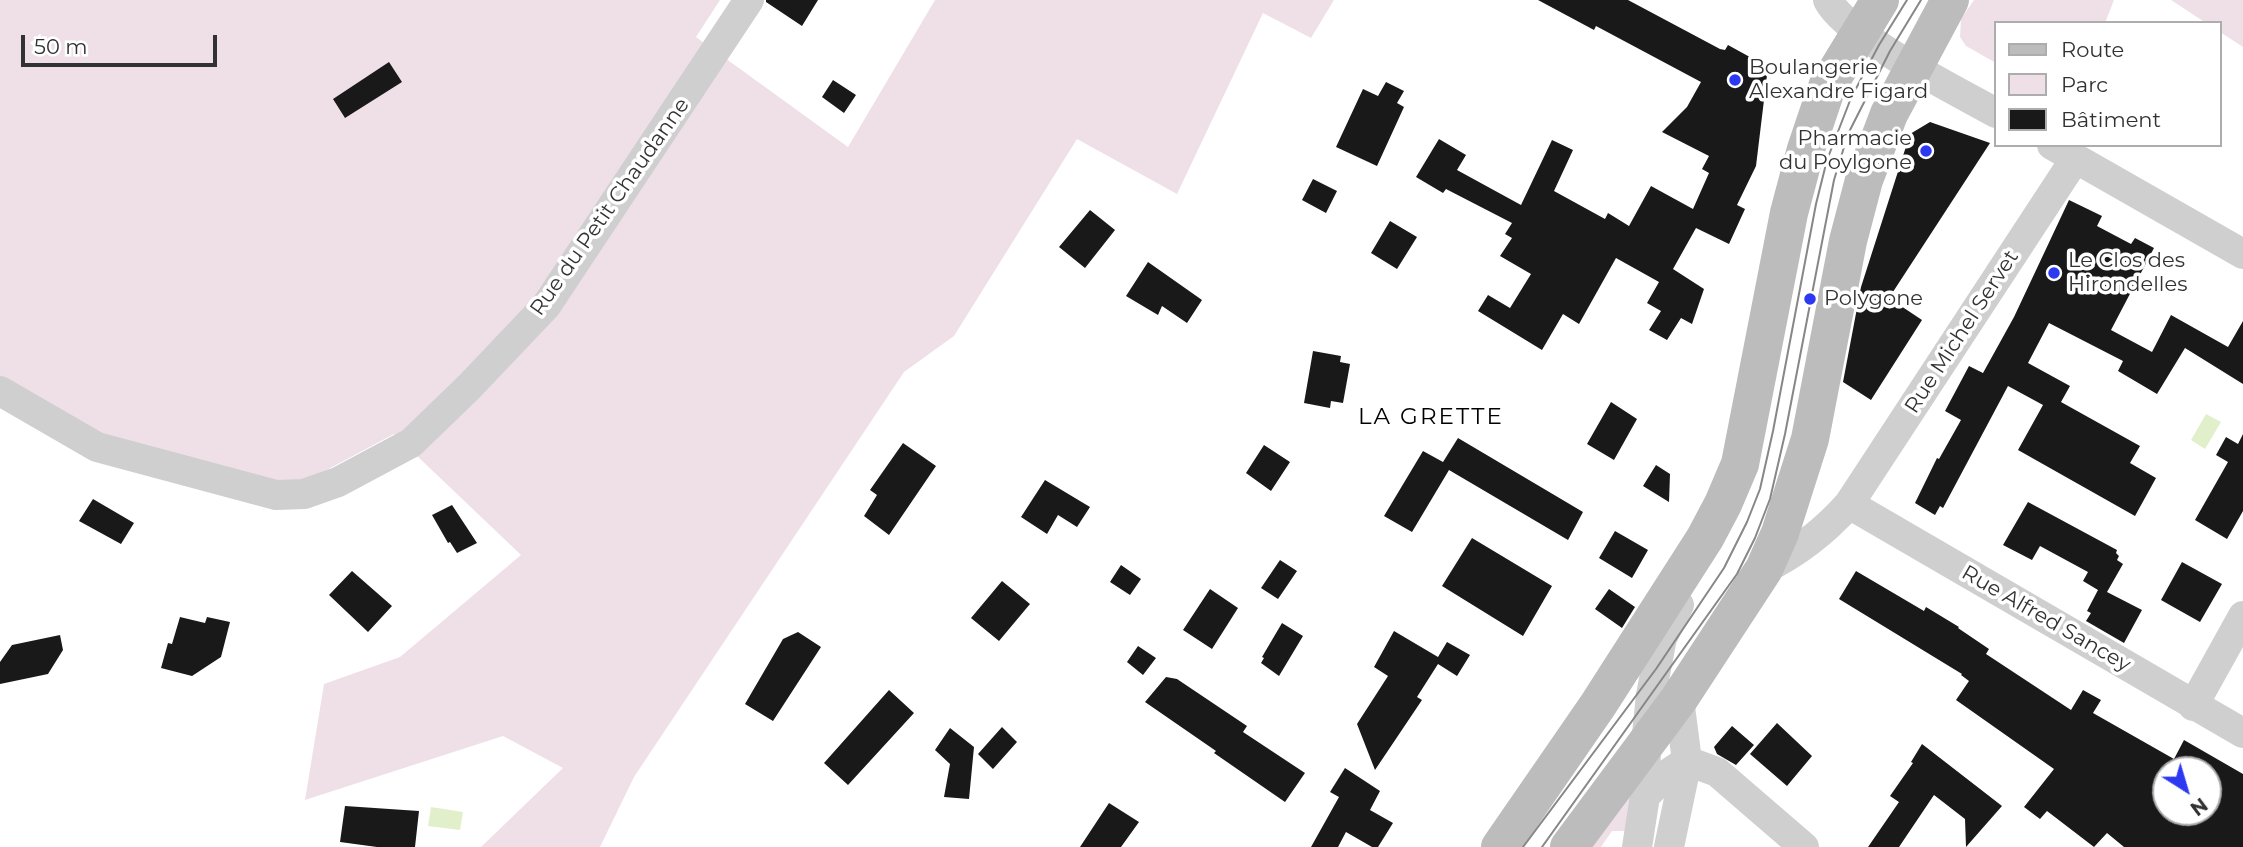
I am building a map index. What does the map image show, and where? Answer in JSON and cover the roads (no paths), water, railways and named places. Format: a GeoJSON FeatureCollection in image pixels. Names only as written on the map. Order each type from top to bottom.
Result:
{"type":"FeatureCollection","features":[{"type":"Feature","properties":{"kind":"main road"},"geometry":{"type":"LineString","coordinates":[[1500,847],[1598,705],[1723,504],[1740,464],[1789,214],[1806,149],[1827,87],[1880,0]]}},
{"type":"Feature","properties":{"kind":"main road"},"geometry":{"type":"LineString","coordinates":[[1569,847],[1679,699],[1764,569],[1780,533],[1810,439],[1848,241],[1864,180],[1889,114],[1950,0]]}},
{"type":"Feature","properties":{"kind":"street","name":"Rue du Petit Chaudanne"},"geometry":{"type":"LineString","coordinates":[[0,391],[97,447],[276,495],[304,494],[338,481],[411,443],[546,306],[749,0]]}},
{"type":"Feature","properties":{"kind":"street"},"geometry":{"type":"LineString","coordinates":[[1828,0],[1836,14],[1859,33],[1994,112]]}},
{"type":"Feature","properties":{"kind":"street"},"geometry":{"type":"LineString","coordinates":[[2063,152],[2243,254]]}},
{"type":"Feature","properties":{"kind":"street","name":"Rue Michel Servet"},"geometry":{"type":"LineString","coordinates":[[1764,569],[1790,556],[1849,504],[2063,152]]}},
{"type":"Feature","properties":{"kind":"street"},"geometry":{"type":"LineString","coordinates":[[1637,847],[1645,796],[1651,695],[1662,638],[1714,538],[1723,504]]}},
{"type":"Feature","properties":{"kind":"street","name":"Rue Alfred Sancey"},"geometry":{"type":"LineString","coordinates":[[1849,504],[2243,733]]}},
{"type":"Feature","properties":{"kind":"street"},"geometry":{"type":"LineString","coordinates":[[2193,706],[2243,616]]}},
{"type":"Feature","properties":{"kind":"street"},"geometry":{"type":"LineString","coordinates":[[1668,847],[1687,761],[1679,699]]}},
{"type":"Feature","properties":{"kind":"street"},"geometry":{"type":"LineString","coordinates":[[1645,796],[1666,775],[1687,761]]}},
{"type":"Feature","properties":{"kind":"street"},"geometry":{"type":"LineString","coordinates":[[1687,761],[1717,772],[1804,847]]}},
{"type":"Feature","properties":{"kind":"tram line"},"geometry":{"type":"LineString","coordinates":[[1523,847],[1656,669],[1724,568],[1747,522],[1760,489],[1773,431],[1816,204],[1827,160],[1851,98],[1907,0]]}},
{"type":"Feature","properties":{"kind":"tram line"},"geometry":{"type":"LineString","coordinates":[[1542,847],[1737,574],[1755,538],[1770,499],[1785,434],[1834,180],[1848,134],[1890,51],[1921,0]]}},
{"type":"Feature","properties":{"kind":"place","name":"Boulangerie Alexandre Figard"},"geometry":{"type":"Point","coordinates":[1735,80]}},
{"type":"Feature","properties":{"kind":"place","name":"Pharmacie du Poylgone"},"geometry":{"type":"Point","coordinates":[1926,151]}},
{"type":"Feature","properties":{"kind":"place","name":"Le Clos des Hirondelles"},"geometry":{"type":"Point","coordinates":[2054,273]}},
{"type":"Feature","properties":{"kind":"place","name":"Polygone"},"geometry":{"type":"Point","coordinates":[1810,299]}},
{"type":"Feature","properties":{"kind":"district","name":"LA GRETTE"},"geometry":{"type":"Point","coordinates":[1431,417]}}]}
